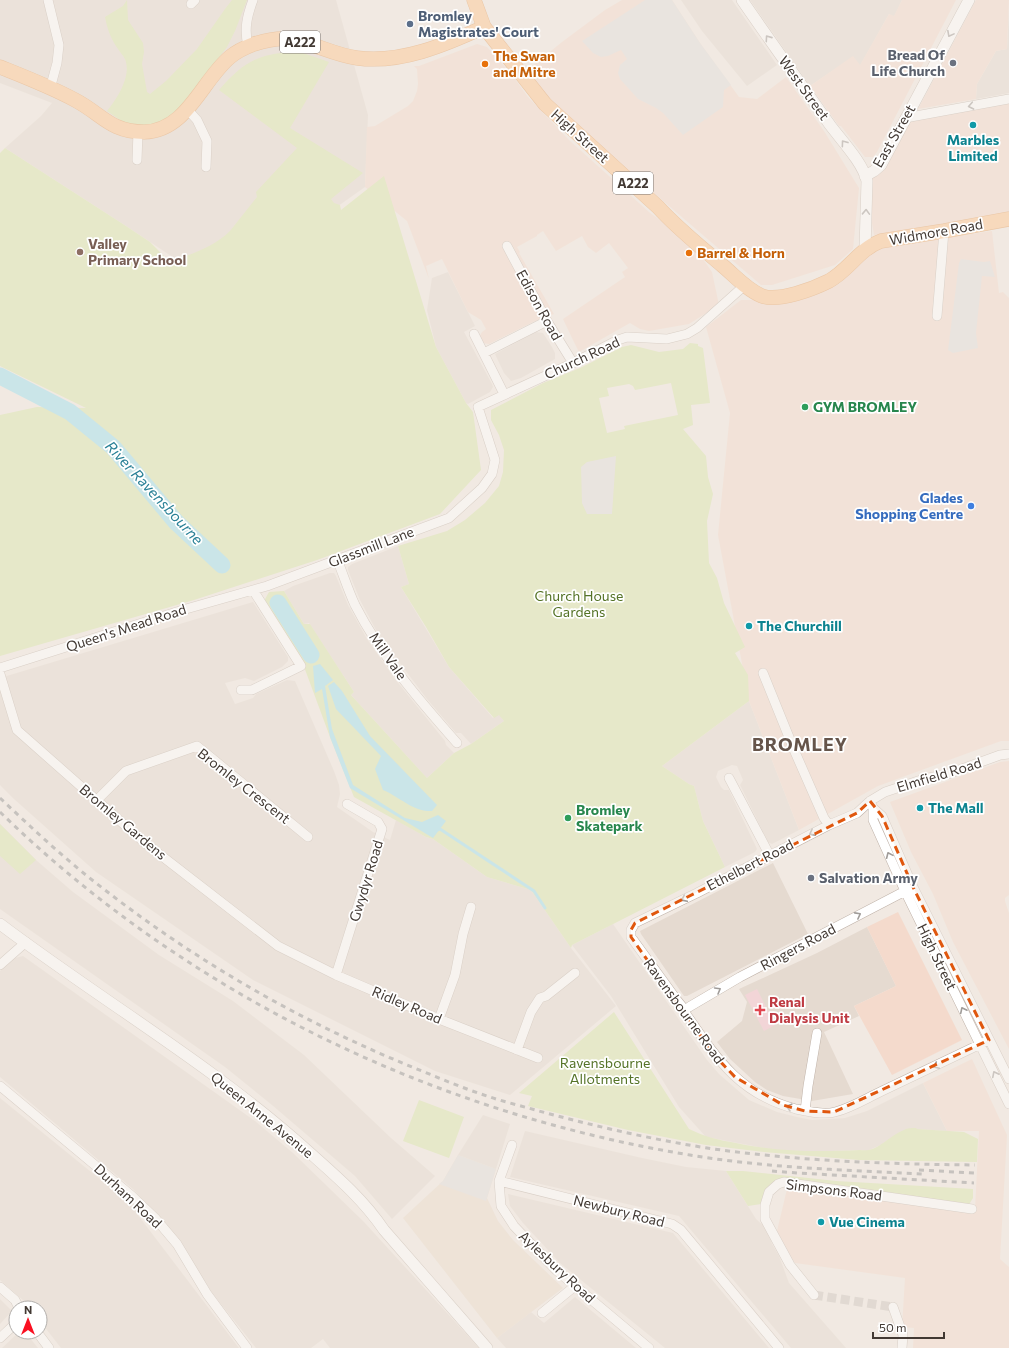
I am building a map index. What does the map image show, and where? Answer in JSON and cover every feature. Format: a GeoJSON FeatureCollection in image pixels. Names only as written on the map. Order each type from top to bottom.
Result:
{"type":"FeatureCollection","features":[{"type":"Feature","properties":{"kind":"main road","name":"A222"},"geometry":{"type":"LineString","coordinates":[[0,67],[82,104],[112,125],[123,130],[138,132],[151,131],[162,128],[176,120],[187,109],[226,61],[248,46],[285,39],[298,41],[349,57],[387,59],[425,51],[484,27],[474,0]]}},
{"type":"Feature","properties":{"kind":"main road","name":"High Street"},"geometry":{"type":"LineString","coordinates":[[484,27],[554,113],[658,207],[671,221],[745,285],[762,296],[775,298],[806,290],[828,281],[843,271],[865,249]]}},
{"type":"Feature","properties":{"kind":"main road","name":"Widmore Road"},"geometry":{"type":"LineString","coordinates":[[865,249],[873,244],[886,240],[1009,219]]}},
{"type":"Feature","properties":{"kind":"street"},"geometry":{"type":"LineString","coordinates":[[48,0],[59,44],[57,63],[50,89]]}},
{"type":"Feature","properties":{"kind":"street"},"geometry":{"type":"LineString","coordinates":[[248,46],[245,29],[253,0]]}},
{"type":"Feature","properties":{"kind":"street","name":"West Street"},"geometry":{"type":"LineString","coordinates":[[742,0],[854,157],[865,176]]}},
{"type":"Feature","properties":{"kind":"street","name":"East Street"},"geometry":{"type":"LineString","coordinates":[[865,249],[867,182],[865,176],[881,165],[968,0]]}},
{"type":"Feature","properties":{"kind":"street"},"geometry":{"type":"LineString","coordinates":[[905,118],[1009,99]]}},
{"type":"Feature","properties":{"kind":"street"},"geometry":{"type":"LineString","coordinates":[[187,109],[197,120],[207,141],[206,167]]}},
{"type":"Feature","properties":{"kind":"street"},"geometry":{"type":"LineString","coordinates":[[137,160],[138,132]]}},
{"type":"Feature","properties":{"kind":"street"},"geometry":{"type":"LineString","coordinates":[[937,316],[944,231]]}},
{"type":"Feature","properties":{"kind":"street","name":"Edison Road"},"geometry":{"type":"LineString","coordinates":[[507,246],[547,321],[573,363]]}},
{"type":"Feature","properties":{"kind":"street","name":"Church Road"},"geometry":{"type":"LineString","coordinates":[[478,407],[573,363],[618,340],[627,337],[668,339],[687,334],[697,328],[745,285]]}},
{"type":"Feature","properties":{"kind":"street"},"geometry":{"type":"LineString","coordinates":[[484,353],[547,321]]}},
{"type":"Feature","properties":{"kind":"street"},"geometry":{"type":"LineString","coordinates":[[474,334],[504,394]]}},
{"type":"Feature","properties":{"kind":"street","name":"Glassmill Lane"},"geometry":{"type":"LineString","coordinates":[[253,590],[449,518],[482,488],[492,474],[495,460],[478,407]]}},
{"type":"Feature","properties":{"kind":"street","name":"Mill Vale"},"geometry":{"type":"LineString","coordinates":[[337,559],[355,604],[372,635],[422,703],[457,743]]}},
{"type":"Feature","properties":{"kind":"street"},"geometry":{"type":"LineString","coordinates":[[241,690],[252,690],[301,666],[253,590]]}},
{"type":"Feature","properties":{"kind":"street","name":"Queen's Mead Road"},"geometry":{"type":"LineString","coordinates":[[0,668],[186,608],[253,590]]}},
{"type":"Feature","properties":{"kind":"street"},"geometry":{"type":"LineString","coordinates":[[763,673],[795,752],[824,818],[829,825]]}},
{"type":"Feature","properties":{"kind":"street","name":"Bromley Gardens"},"geometry":{"type":"LineString","coordinates":[[0,674],[17,730],[145,843],[278,946]]}},
{"type":"Feature","properties":{"kind":"street","name":"Bromley Crescent"},"geometry":{"type":"LineString","coordinates":[[96,801],[126,771],[196,746],[308,837]]}},
{"type":"Feature","properties":{"kind":"street","name":"Elmfield Road"},"geometry":{"type":"LineString","coordinates":[[872,805],[885,792],[924,779],[948,774],[1009,754]]}},
{"type":"Feature","properties":{"kind":"street"},"geometry":{"type":"LineString","coordinates":[[729,778],[770,856]]}},
{"type":"Feature","properties":{"kind":"street","name":"Gwydyr Road"},"geometry":{"type":"LineString","coordinates":[[336,975],[382,830],[378,822],[347,804]]}},
{"type":"Feature","properties":{"kind":"street","name":"Ethelbert Road"},"geometry":{"type":"LineString","coordinates":[[631,930],[635,922],[697,893],[829,825],[872,805]]}},
{"type":"Feature","properties":{"kind":"street","name":"High Street"},"geometry":{"type":"LineString","coordinates":[[872,805],[873,820],[990,1040],[1009,1079]]}},
{"type":"Feature","properties":{"kind":"street","name":"High Street"},"geometry":{"type":"LineString","coordinates":[[909,889],[980,1045],[1009,1104]]}},
{"type":"Feature","properties":{"kind":"street","name":"Ringers Road"},"geometry":{"type":"LineString","coordinates":[[686,1010],[740,977],[909,889]]}},
{"type":"Feature","properties":{"kind":"street"},"geometry":{"type":"LineString","coordinates":[[439,1019],[456,975],[463,934],[472,907]]}},
{"type":"Feature","properties":{"kind":"street","name":"Queen Anne Avenue"},"geometry":{"type":"LineString","coordinates":[[0,924],[261,1110],[358,1196],[373,1213],[384,1230],[487,1348]]}},
{"type":"Feature","properties":{"kind":"street","name":"Ravensbourne Road"},"geometry":{"type":"LineString","coordinates":[[631,930],[631,936],[676,999],[686,1010],[686,1014],[715,1056],[735,1077],[749,1088],[767,1099],[783,1105],[805,1111],[834,1112],[990,1040]]}},
{"type":"Feature","properties":{"kind":"street"},"geometry":{"type":"LineString","coordinates":[[0,965],[26,942]]}},
{"type":"Feature","properties":{"kind":"street","name":"Ridley Road"},"geometry":{"type":"LineString","coordinates":[[278,946],[336,975],[439,1019],[538,1058]]}},
{"type":"Feature","properties":{"kind":"street"},"geometry":{"type":"LineString","coordinates":[[517,1050],[531,1012],[540,998],[546,996],[575,973]]}},
{"type":"Feature","properties":{"kind":"street"},"geometry":{"type":"LineString","coordinates":[[805,1111],[817,1033]]}},
{"type":"Feature","properties":{"kind":"street","name":"Durham Road"},"geometry":{"type":"LineString","coordinates":[[0,1086],[132,1196],[155,1218],[177,1244],[207,1294],[247,1348]]}},
{"type":"Feature","properties":{"kind":"street","name":"Aylesbury Road"},"geometry":{"type":"LineString","coordinates":[[512,1145],[499,1181],[501,1206],[514,1226],[556,1270],[649,1348]]}},
{"type":"Feature","properties":{"kind":"street","name":"Newbury Road"},"geometry":{"type":"LineString","coordinates":[[499,1181],[672,1224],[681,1230],[780,1348]]}},
{"type":"Feature","properties":{"kind":"street","name":"Simpsons Road"},"geometry":{"type":"LineString","coordinates":[[814,1294],[790,1265],[765,1219],[765,1204],[769,1192],[778,1184],[784,1182],[972,1209]]}},
{"type":"Feature","properties":{"kind":"street"},"geometry":{"type":"LineString","coordinates":[[542,1314],[575,1286]]}},
{"type":"Feature","properties":{"kind":"street"},"geometry":{"type":"LineString","coordinates":[[0,1287],[15,1300]]}},
{"type":"Feature","properties":{"kind":"street"},"geometry":{"type":"LineString","coordinates":[[893,1307],[903,1335],[902,1348]]}},
{"type":"Feature","properties":{"kind":"street"},"geometry":{"type":"LineString","coordinates":[[0,1338],[8,1330]]}},
{"type":"Feature","properties":{"kind":"highlighted area"},"geometry":{"type":"Polygon","coordinates":[[[870,801],[882,816],[913,887],[989,1040],[834,1112],[805,1111],[783,1105],[735,1077],[715,1056],[631,937],[631,930],[635,923],[857,813],[870,801]]]}},
{"type":"Feature","properties":{"kind":"shaded area"},"geometry":{"type":"Polygon","coordinates":[[[0,0],[336,0],[368,115],[365,187],[221,289],[5,148],[41,116],[52,103],[0,83],[0,0]]]}},
{"type":"Feature","properties":{"kind":"shaded area"},"geometry":{"type":"Polygon","coordinates":[[[622,0],[672,0],[700,43],[739,97],[757,99],[786,77],[824,131],[859,188],[853,249],[835,265],[772,285],[761,285],[562,114],[530,75],[530,68],[605,10],[622,0]]]}},
{"type":"Feature","properties":{"kind":"shaded area"},"geometry":{"type":"Polygon","coordinates":[[[645,0],[672,0],[700,43],[731,85],[724,90],[723,107],[683,135],[663,113],[638,99],[620,79],[618,73],[620,65],[627,59],[621,50],[608,56],[601,57],[593,53],[582,41],[645,0]]]}},
{"type":"Feature","properties":{"kind":"shaded area"},"geometry":{"type":"Polygon","coordinates":[[[681,0],[732,0],[777,65],[747,86],[702,31],[681,0]]]}},
{"type":"Feature","properties":{"kind":"shaded area"},"geometry":{"type":"Polygon","coordinates":[[[750,0],[902,0],[894,17],[889,14],[860,66],[853,57],[810,86],[750,0]]]}},
{"type":"Feature","properties":{"kind":"shaded area"},"geometry":{"type":"Polygon","coordinates":[[[902,0],[956,0],[877,152],[873,157],[865,157],[841,126],[839,126],[810,86],[853,56],[860,65],[889,14],[894,16],[902,0]]]}},
{"type":"Feature","properties":{"kind":"shaded area"},"geometry":{"type":"Polygon","coordinates":[[[976,0],[1009,0],[1007,49],[996,51],[977,84],[976,99],[918,109],[976,0]]]}},
{"type":"Feature","properties":{"kind":"shaded area"},"geometry":{"type":"Polygon","coordinates":[[[1009,11],[1009,93],[976,99],[977,84],[996,51],[1007,49],[1009,11]]]}},
{"type":"Feature","properties":{"kind":"shaded area"},"geometry":{"type":"Polygon","coordinates":[[[477,44],[487,47],[512,75],[528,97],[569,140],[649,212],[680,235],[698,252],[712,272],[719,305],[689,324],[649,331],[640,329],[630,323],[579,352],[563,319],[625,277],[622,272],[628,268],[609,243],[596,253],[588,247],[582,236],[556,251],[543,231],[517,247],[554,314],[533,322],[489,344],[482,343],[479,337],[486,329],[481,320],[468,312],[442,259],[426,266],[429,279],[407,221],[365,187],[367,127],[375,126],[408,106],[413,101],[418,84],[417,69],[414,66],[419,66],[477,44]]]}},
{"type":"Feature","properties":{"kind":"shaded area"},"geometry":{"type":"Polygon","coordinates":[[[1009,103],[1009,213],[874,235],[871,217],[872,178],[879,174],[906,123],[919,118],[923,119],[1009,103]]]}},
{"type":"Feature","properties":{"kind":"shaded area"},"geometry":{"type":"Polygon","coordinates":[[[992,231],[999,293],[1003,292],[1009,298],[1009,741],[1001,741],[878,786],[799,830],[749,701],[718,535],[730,413],[706,327],[741,300],[788,300],[839,284],[876,248],[992,231]]]}},
{"type":"Feature","properties":{"kind":"shaded area"},"geometry":{"type":"Polygon","coordinates":[[[961,259],[984,262],[990,261],[995,277],[982,276],[976,333],[978,348],[953,353],[948,350],[959,263],[961,259]]]}},
{"type":"Feature","properties":{"kind":"shaded area"},"geometry":{"type":"Polygon","coordinates":[[[448,272],[475,326],[464,332],[493,387],[490,392],[468,404],[466,403],[436,347],[427,310],[432,278],[448,272]]]}},
{"type":"Feature","properties":{"kind":"shaded area"},"geometry":{"type":"Polygon","coordinates":[[[536,332],[543,333],[555,353],[555,359],[521,378],[511,381],[504,373],[495,354],[536,332]]]}},
{"type":"Feature","properties":{"kind":"shaded area"},"geometry":{"type":"Polygon","coordinates":[[[616,456],[612,514],[587,514],[582,503],[581,467],[587,462],[616,456]]]}},
{"type":"Feature","properties":{"kind":"shaded area"},"geometry":{"type":"Polygon","coordinates":[[[398,546],[409,584],[401,587],[449,667],[493,718],[499,714],[504,721],[471,744],[461,733],[456,733],[427,699],[376,630],[360,600],[348,570],[348,567],[352,564],[398,546]]]}},
{"type":"Feature","properties":{"kind":"shaded area"},"geometry":{"type":"Polygon","coordinates":[[[330,573],[334,573],[336,576],[348,605],[367,639],[395,679],[445,741],[446,745],[454,753],[427,778],[351,695],[354,692],[309,623],[304,624],[284,591],[293,586],[330,573]]]}},
{"type":"Feature","properties":{"kind":"shaded area"},"geometry":{"type":"Polygon","coordinates":[[[253,602],[288,657],[288,661],[282,667],[254,681],[245,678],[225,683],[235,704],[253,698],[256,694],[287,680],[295,681],[339,785],[340,794],[337,807],[373,832],[390,840],[396,820],[426,837],[433,839],[487,877],[531,890],[571,948],[616,1006],[510,1095],[435,1071],[253,980],[96,872],[0,785],[0,678],[253,602]]]}},
{"type":"Feature","properties":{"kind":"shaded area"},"geometry":{"type":"Polygon","coordinates":[[[749,701],[799,830],[772,844],[768,842],[740,785],[743,780],[737,766],[732,765],[718,771],[716,777],[721,787],[724,790],[729,790],[757,849],[755,852],[725,867],[703,821],[694,786],[662,766],[749,701]]]}},
{"type":"Feature","properties":{"kind":"shaded area"},"geometry":{"type":"Polygon","coordinates":[[[1009,761],[1009,895],[1005,898],[1005,901],[1009,913],[1009,1049],[953,942],[933,894],[911,852],[890,802],[1000,762],[1009,761]]]}},
{"type":"Feature","properties":{"kind":"shaded area"},"geometry":{"type":"Polygon","coordinates":[[[0,824],[36,860],[73,892],[159,955],[233,1001],[304,1055],[391,1138],[435,1176],[392,1219],[355,1176],[225,1067],[0,909],[0,824]]]}},
{"type":"Feature","properties":{"kind":"shaded area"},"geometry":{"type":"Polygon","coordinates":[[[773,863],[808,934],[687,996],[684,996],[640,931],[773,863]]]}},
{"type":"Feature","properties":{"kind":"shaded area"},"geometry":{"type":"Polygon","coordinates":[[[898,912],[962,1040],[892,1075],[854,1006],[896,986],[867,927],[898,912]]]}},
{"type":"Feature","properties":{"kind":"shaded area"},"geometry":{"type":"Polygon","coordinates":[[[613,924],[707,1060],[719,1074],[749,1100],[777,1112],[812,1120],[845,1118],[867,1111],[923,1083],[947,1131],[917,1129],[867,1151],[801,1152],[775,1150],[706,1137],[679,1107],[611,996],[572,945],[613,924]]]}},
{"type":"Feature","properties":{"kind":"shaded area"},"geometry":{"type":"Polygon","coordinates":[[[867,927],[896,986],[854,1006],[859,1016],[824,1032],[853,1094],[812,1101],[783,1096],[767,1090],[755,1082],[730,1059],[717,1042],[742,1021],[747,1002],[739,989],[817,953],[867,927]]]}},
{"type":"Feature","properties":{"kind":"shaded area"},"geometry":{"type":"Polygon","coordinates":[[[23,956],[255,1121],[293,1153],[364,1222],[479,1348],[330,1348],[323,1339],[311,1348],[256,1348],[213,1294],[176,1237],[134,1190],[0,1077],[0,971],[15,958],[23,956]]]}},
{"type":"Feature","properties":{"kind":"shaded area","name":"Renal Dialysis Unit"},"geometry":{"type":"Polygon","coordinates":[[[757,989],[775,1025],[764,1031],[745,995],[757,989]]]}},
{"type":"Feature","properties":{"kind":"shaded area"},"geometry":{"type":"Polygon","coordinates":[[[972,1059],[1007,1135],[1000,1259],[1009,1267],[1009,1348],[913,1348],[914,1328],[902,1327],[905,1278],[795,1263],[776,1235],[788,1185],[975,1209],[979,1131],[947,1131],[923,1083],[972,1059]]]}},
{"type":"Feature","properties":{"kind":"shaded area"},"geometry":{"type":"Polygon","coordinates":[[[0,1098],[128,1202],[239,1348],[61,1348],[48,1331],[48,1300],[23,1300],[0,1280],[0,1098]]]}},
{"type":"Feature","properties":{"kind":"shaded area"},"geometry":{"type":"Polygon","coordinates":[[[483,1115],[510,1124],[496,1169],[458,1155],[483,1115]]]}},
{"type":"Feature","properties":{"kind":"shaded area"},"geometry":{"type":"Polygon","coordinates":[[[525,1131],[686,1167],[726,1171],[756,1219],[768,1230],[772,1244],[779,1256],[789,1283],[846,1348],[791,1348],[679,1216],[510,1177],[525,1131]]]}},
{"type":"Feature","properties":{"kind":"shaded area"},"geometry":{"type":"Polygon","coordinates":[[[458,1155],[496,1169],[487,1198],[498,1221],[513,1240],[563,1288],[497,1338],[403,1218],[443,1181],[458,1155]]]}},
{"type":"Feature","properties":{"kind":"shaded area"},"geometry":{"type":"Polygon","coordinates":[[[458,1155],[496,1169],[486,1201],[439,1184],[443,1181],[458,1155]]]}},
{"type":"Feature","properties":{"kind":"shaded area"},"geometry":{"type":"Polygon","coordinates":[[[508,1194],[673,1233],[769,1348],[665,1348],[560,1263],[523,1223],[510,1206],[508,1194]]]}},
{"type":"Feature","properties":{"kind":"shaded area"},"geometry":{"type":"Polygon","coordinates":[[[575,1297],[636,1348],[506,1348],[497,1338],[531,1312],[544,1323],[575,1297]]]}},
{"type":"Feature","properties":{"kind":"shaded area"},"geometry":{"type":"Polygon","coordinates":[[[0,1299],[8,1307],[8,1315],[0,1324],[0,1299]]]}},
{"type":"Feature","properties":{"kind":"shaded area"},"geometry":{"type":"Polygon","coordinates":[[[10,1340],[32,1340],[38,1348],[2,1348],[10,1340]]]}},
{"type":"Feature","properties":{"kind":"green space"},"geometry":{"type":"Polygon","coordinates":[[[127,0],[128,20],[143,43],[144,52],[142,64],[147,92],[150,94],[166,81],[197,49],[232,0],[247,0],[227,47],[174,116],[150,126],[134,125],[123,122],[107,111],[119,94],[127,73],[127,66],[125,59],[110,36],[105,17],[123,6],[127,0]]]}},
{"type":"Feature","properties":{"kind":"green space"},"geometry":{"type":"Polygon","coordinates":[[[289,52],[303,53],[329,62],[290,128],[363,173],[331,199],[334,203],[340,205],[341,210],[384,176],[436,347],[466,403],[473,412],[481,470],[440,514],[317,560],[194,600],[0,656],[0,415],[37,407],[86,408],[0,366],[0,153],[5,148],[126,226],[150,242],[169,261],[168,262],[201,250],[224,237],[257,197],[256,192],[297,148],[219,90],[234,74],[249,63],[266,56],[289,52]]]}},
{"type":"Feature","properties":{"kind":"green space","name":"Church House Gardens"},"geometry":{"type":"Polygon","coordinates":[[[690,343],[698,344],[698,346],[703,348],[710,403],[691,405],[693,425],[683,429],[706,456],[708,477],[713,494],[707,521],[709,563],[717,578],[724,603],[745,647],[735,653],[748,675],[749,701],[662,766],[694,786],[703,821],[725,867],[572,945],[571,948],[531,890],[487,877],[433,839],[426,837],[354,797],[303,664],[264,601],[269,592],[284,591],[304,624],[310,624],[354,692],[351,695],[427,778],[454,753],[471,744],[504,721],[499,715],[494,718],[449,667],[401,587],[409,584],[398,546],[447,531],[465,520],[485,503],[499,486],[503,472],[504,450],[499,435],[491,420],[491,410],[543,383],[580,368],[622,347],[631,345],[659,352],[683,349],[690,343]],[[671,383],[635,390],[633,386],[629,384],[607,388],[609,396],[599,398],[607,433],[625,429],[624,426],[678,415],[671,383]]]}},
{"type":"Feature","properties":{"kind":"green space"},"geometry":{"type":"Polygon","coordinates":[[[0,824],[36,860],[20,874],[0,856],[0,824]]]}},
{"type":"Feature","properties":{"kind":"green space","name":"Ravensbourne Allotments"},"geometry":{"type":"Polygon","coordinates":[[[614,1012],[689,1129],[695,1132],[718,1139],[752,1146],[783,1150],[829,1151],[872,1149],[878,1147],[905,1129],[910,1128],[964,1132],[978,1139],[977,1162],[859,1160],[764,1152],[706,1145],[628,1130],[528,1106],[532,1096],[519,1093],[614,1012]]]}},
{"type":"Feature","properties":{"kind":"green space"},"geometry":{"type":"Polygon","coordinates":[[[419,1100],[464,1117],[449,1158],[403,1141],[419,1100]]]}},
{"type":"Feature","properties":{"kind":"green space"},"geometry":{"type":"Polygon","coordinates":[[[726,1171],[743,1171],[836,1181],[973,1189],[973,1198],[968,1206],[787,1180],[761,1204],[748,1206],[726,1171]]]}},
{"type":"Feature","properties":{"kind":"water"},"geometry":{"type":"Polygon","coordinates":[[[320,664],[333,680],[325,686],[332,729],[353,785],[405,818],[422,822],[438,815],[446,821],[433,838],[350,788],[330,737],[322,689],[315,693],[313,666],[320,664]]]}},
{"type":"Feature","properties":{"kind":"water"},"geometry":{"type":"Polygon","coordinates":[[[334,682],[342,691],[370,736],[437,805],[432,811],[425,811],[413,807],[383,790],[375,769],[381,756],[336,709],[328,686],[334,682]]]}},
{"type":"Feature","properties":{"kind":"waterway","name":"River Ravensbourne"},"geometry":{"type":"LineString","coordinates":[[0,376],[70,412],[113,447],[176,522],[222,565]]}},
{"type":"Feature","properties":{"kind":"waterway","name":"River Ravensbourne"},"geometry":{"type":"LineString","coordinates":[[278,603],[311,655]]}},
{"type":"Feature","properties":{"kind":"waterway","name":"River Ravensbourne"},"geometry":{"type":"LineString","coordinates":[[437,830],[440,829],[534,891],[545,908]]}},
{"type":"Feature","properties":{"kind":"tunnel"},"geometry":{"type":"LineString","coordinates":[[814,1295],[893,1307]]}},
{"type":"Feature","properties":{"kind":"railway"},"geometry":{"type":"LineString","coordinates":[[0,798],[51,846],[91,879],[141,917],[214,966],[252,989],[331,1031],[468,1090],[580,1122],[707,1148],[807,1159],[908,1164],[975,1165]]}},
{"type":"Feature","properties":{"kind":"railway"},"geometry":{"type":"LineString","coordinates":[[0,812],[73,877],[151,936],[233,989],[319,1036],[408,1076],[500,1109],[594,1136],[690,1155],[777,1166],[924,1174]]}},
{"type":"Feature","properties":{"kind":"railway"},"geometry":{"type":"LineString","coordinates":[[919,1170],[974,1173]]}},
{"type":"Feature","properties":{"kind":"railway"},"geometry":{"type":"LineString","coordinates":[[772,1171],[974,1183]]}},
{"type":"Feature","properties":{"kind":"place","name":"Bromley Magistrates' Court"},"geometry":{"type":"Point","coordinates":[410,24]}},
{"type":"Feature","properties":{"kind":"place","name":"Bread Of Life Church"},"geometry":{"type":"Point","coordinates":[953,63]}},
{"type":"Feature","properties":{"kind":"place","name":"The Swan and Mitre"},"geometry":{"type":"Point","coordinates":[485,64]}},
{"type":"Feature","properties":{"kind":"place","name":"Marbles Limited"},"geometry":{"type":"Point","coordinates":[973,125]}},
{"type":"Feature","properties":{"kind":"place","name":"Valley Primary School"},"geometry":{"type":"Point","coordinates":[80,252]}},
{"type":"Feature","properties":{"kind":"place","name":"Barrel & Horn"},"geometry":{"type":"Point","coordinates":[689,253]}},
{"type":"Feature","properties":{"kind":"place","name":"GYM BROMLEY"},"geometry":{"type":"Point","coordinates":[805,407]}},
{"type":"Feature","properties":{"kind":"place","name":"Glades Shopping Centre"},"geometry":{"type":"Point","coordinates":[971,506]}},
{"type":"Feature","properties":{"kind":"place","name":"The Churchill"},"geometry":{"type":"Point","coordinates":[749,626]}},
{"type":"Feature","properties":{"kind":"place","name":"The Mall"},"geometry":{"type":"Point","coordinates":[920,808]}},
{"type":"Feature","properties":{"kind":"place","name":"Bromley Skatepark"},"geometry":{"type":"Point","coordinates":[568,818]}},
{"type":"Feature","properties":{"kind":"place","name":"Salvation Army"},"geometry":{"type":"Point","coordinates":[811,878]}},
{"type":"Feature","properties":{"kind":"place","name":"Renal Dialysis Unit"},"geometry":{"type":"Point","coordinates":[760,1010]}},
{"type":"Feature","properties":{"kind":"place","name":"Vue Cinema"},"geometry":{"type":"Point","coordinates":[821,1222]}},
{"type":"Feature","properties":{"kind":"district","name":"BROMLEY"},"geometry":{"type":"Point","coordinates":[800,745]}}]}
